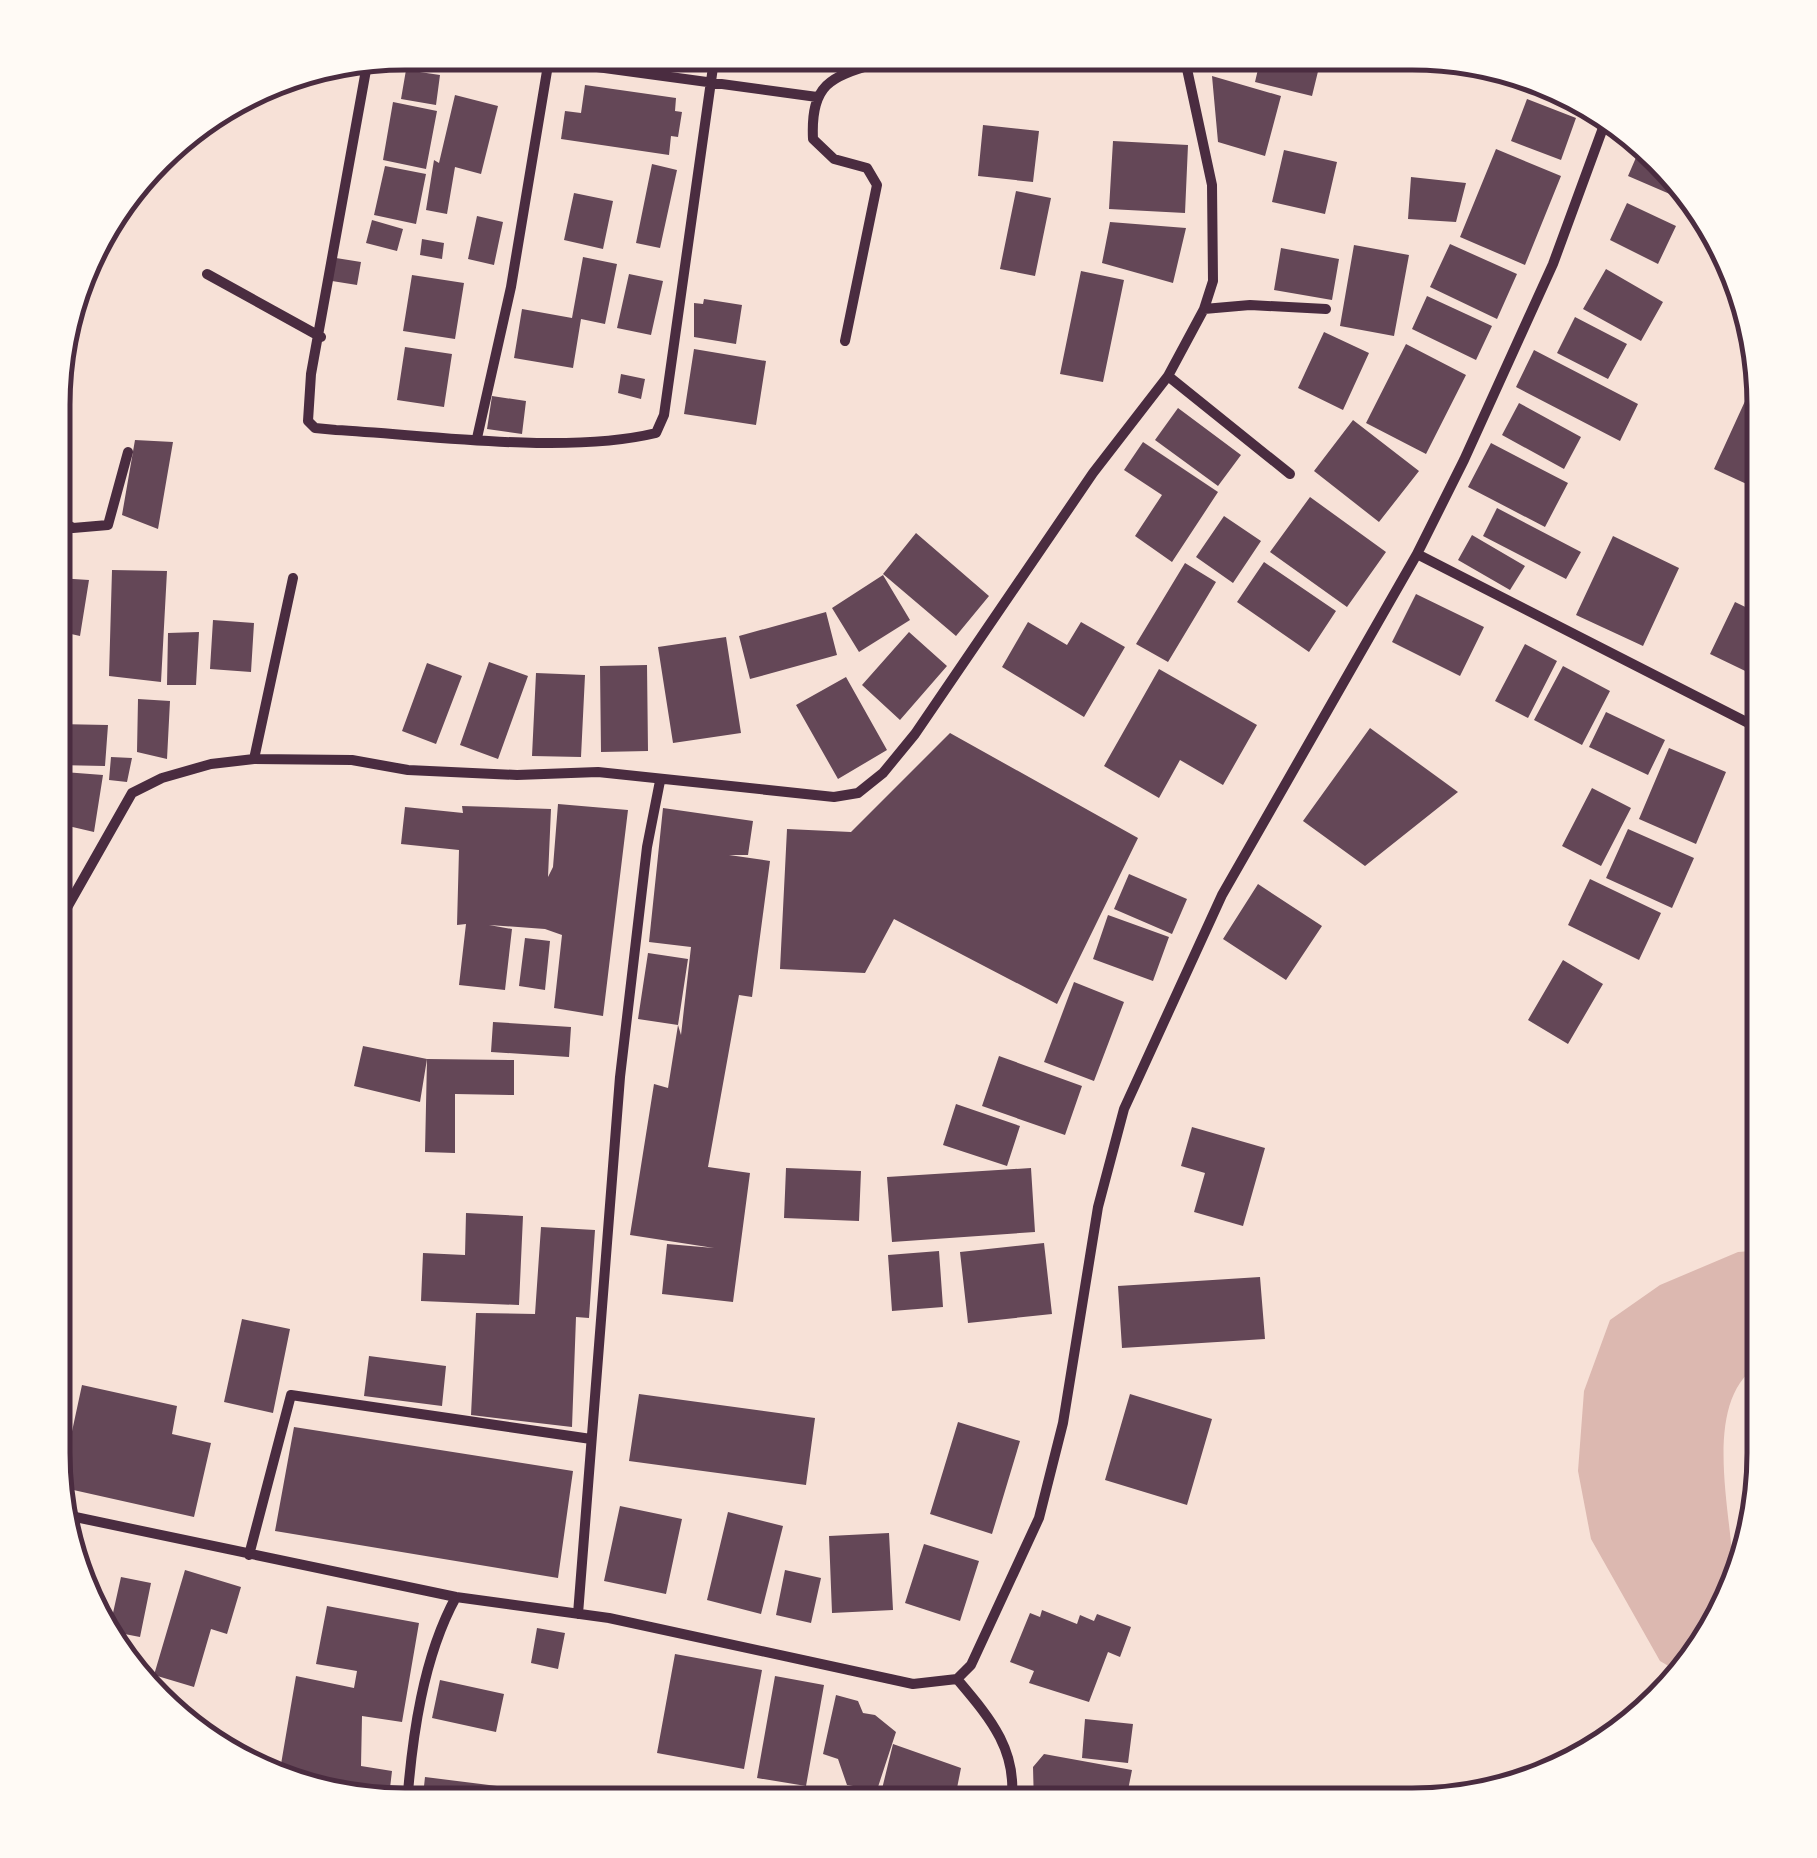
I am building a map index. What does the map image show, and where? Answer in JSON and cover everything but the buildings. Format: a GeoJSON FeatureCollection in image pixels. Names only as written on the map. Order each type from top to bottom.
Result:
{"type":"FeatureCollection","features":[{"type":"Feature","properties":{"kind":"street"},"geometry":{"type":"LineString","coordinates":[[70,901],[132,794],[178,773],[254,759],[352,760],[408,770],[517,775],[598,772],[803,796],[858,793],[883,773],[915,734],[1093,472],[1168,376],[1204,309],[1213,281],[1212,186],[1187,70]]}},
{"type":"Feature","properties":{"kind":"street"},"geometry":{"type":"LineString","coordinates":[[477,438],[510,287],[547,71]]}},
{"type":"Feature","properties":{"kind":"street"},"geometry":{"type":"LineString","coordinates":[[629,71],[817,97]]}},
{"type":"Feature","properties":{"kind":"street"},"geometry":{"type":"LineString","coordinates":[[366,73],[305,413],[315,428],[556,441],[656,433],[664,415],[713,71]]}},
{"type":"Feature","properties":{"kind":"street"},"geometry":{"type":"LineString","coordinates":[[845,342],[877,185],[867,168],[834,159],[813,139],[817,97],[824,84],[853,71]]}},
{"type":"Feature","properties":{"kind":"street"},"geometry":{"type":"LineString","coordinates":[[76,1517],[249,1556],[456,1596],[578,1614],[913,1684],[957,1679],[972,1666],[1039,1518],[1063,1423],[1098,1206],[1124,1110],[1222,895],[1416,554],[1512,358],[1603,130]]}},
{"type":"Feature","properties":{"kind":"street"},"geometry":{"type":"LineString","coordinates":[[207,274],[320,337]]}},
{"type":"Feature","properties":{"kind":"street"},"geometry":{"type":"LineString","coordinates":[[1204,309],[1250,305],[1326,308]]}},
{"type":"Feature","properties":{"kind":"street"},"geometry":{"type":"LineString","coordinates":[[1168,376],[1290,474]]}},
{"type":"Feature","properties":{"kind":"street"},"geometry":{"type":"LineString","coordinates":[[70,526],[108,525],[128,452]]}},
{"type":"Feature","properties":{"kind":"street"},"geometry":{"type":"LineString","coordinates":[[1416,554],[1746,722]]}},
{"type":"Feature","properties":{"kind":"street"},"geometry":{"type":"LineString","coordinates":[[254,759],[294,578]]}},
{"type":"Feature","properties":{"kind":"street"},"geometry":{"type":"LineString","coordinates":[[578,1614],[620,1077],[647,846],[660,781]]}},
{"type":"Feature","properties":{"kind":"street"},"geometry":{"type":"LineString","coordinates":[[249,1556],[291,1395],[591,1439]]}},
{"type":"Feature","properties":{"kind":"street"},"geometry":{"type":"LineString","coordinates":[[408,1787],[440,1625],[456,1596]]}},
{"type":"Feature","properties":{"kind":"street"},"geometry":{"type":"LineString","coordinates":[[957,1679],[995,1724],[1010,1756],[1014,1787]]}},
{"type":"Feature","properties":{"kind":"shaded area"},"geometry":{"type":"Polygon","coordinates":[[[1746,1251],[1746,1376],[1733,1397],[1726,1421],[1724,1477],[1732,1551],[1712,1601],[1670,1667],[1660,1661],[1591,1539],[1578,1471],[1584,1391],[1610,1320],[1660,1285],[1746,1251]]]}}]}
